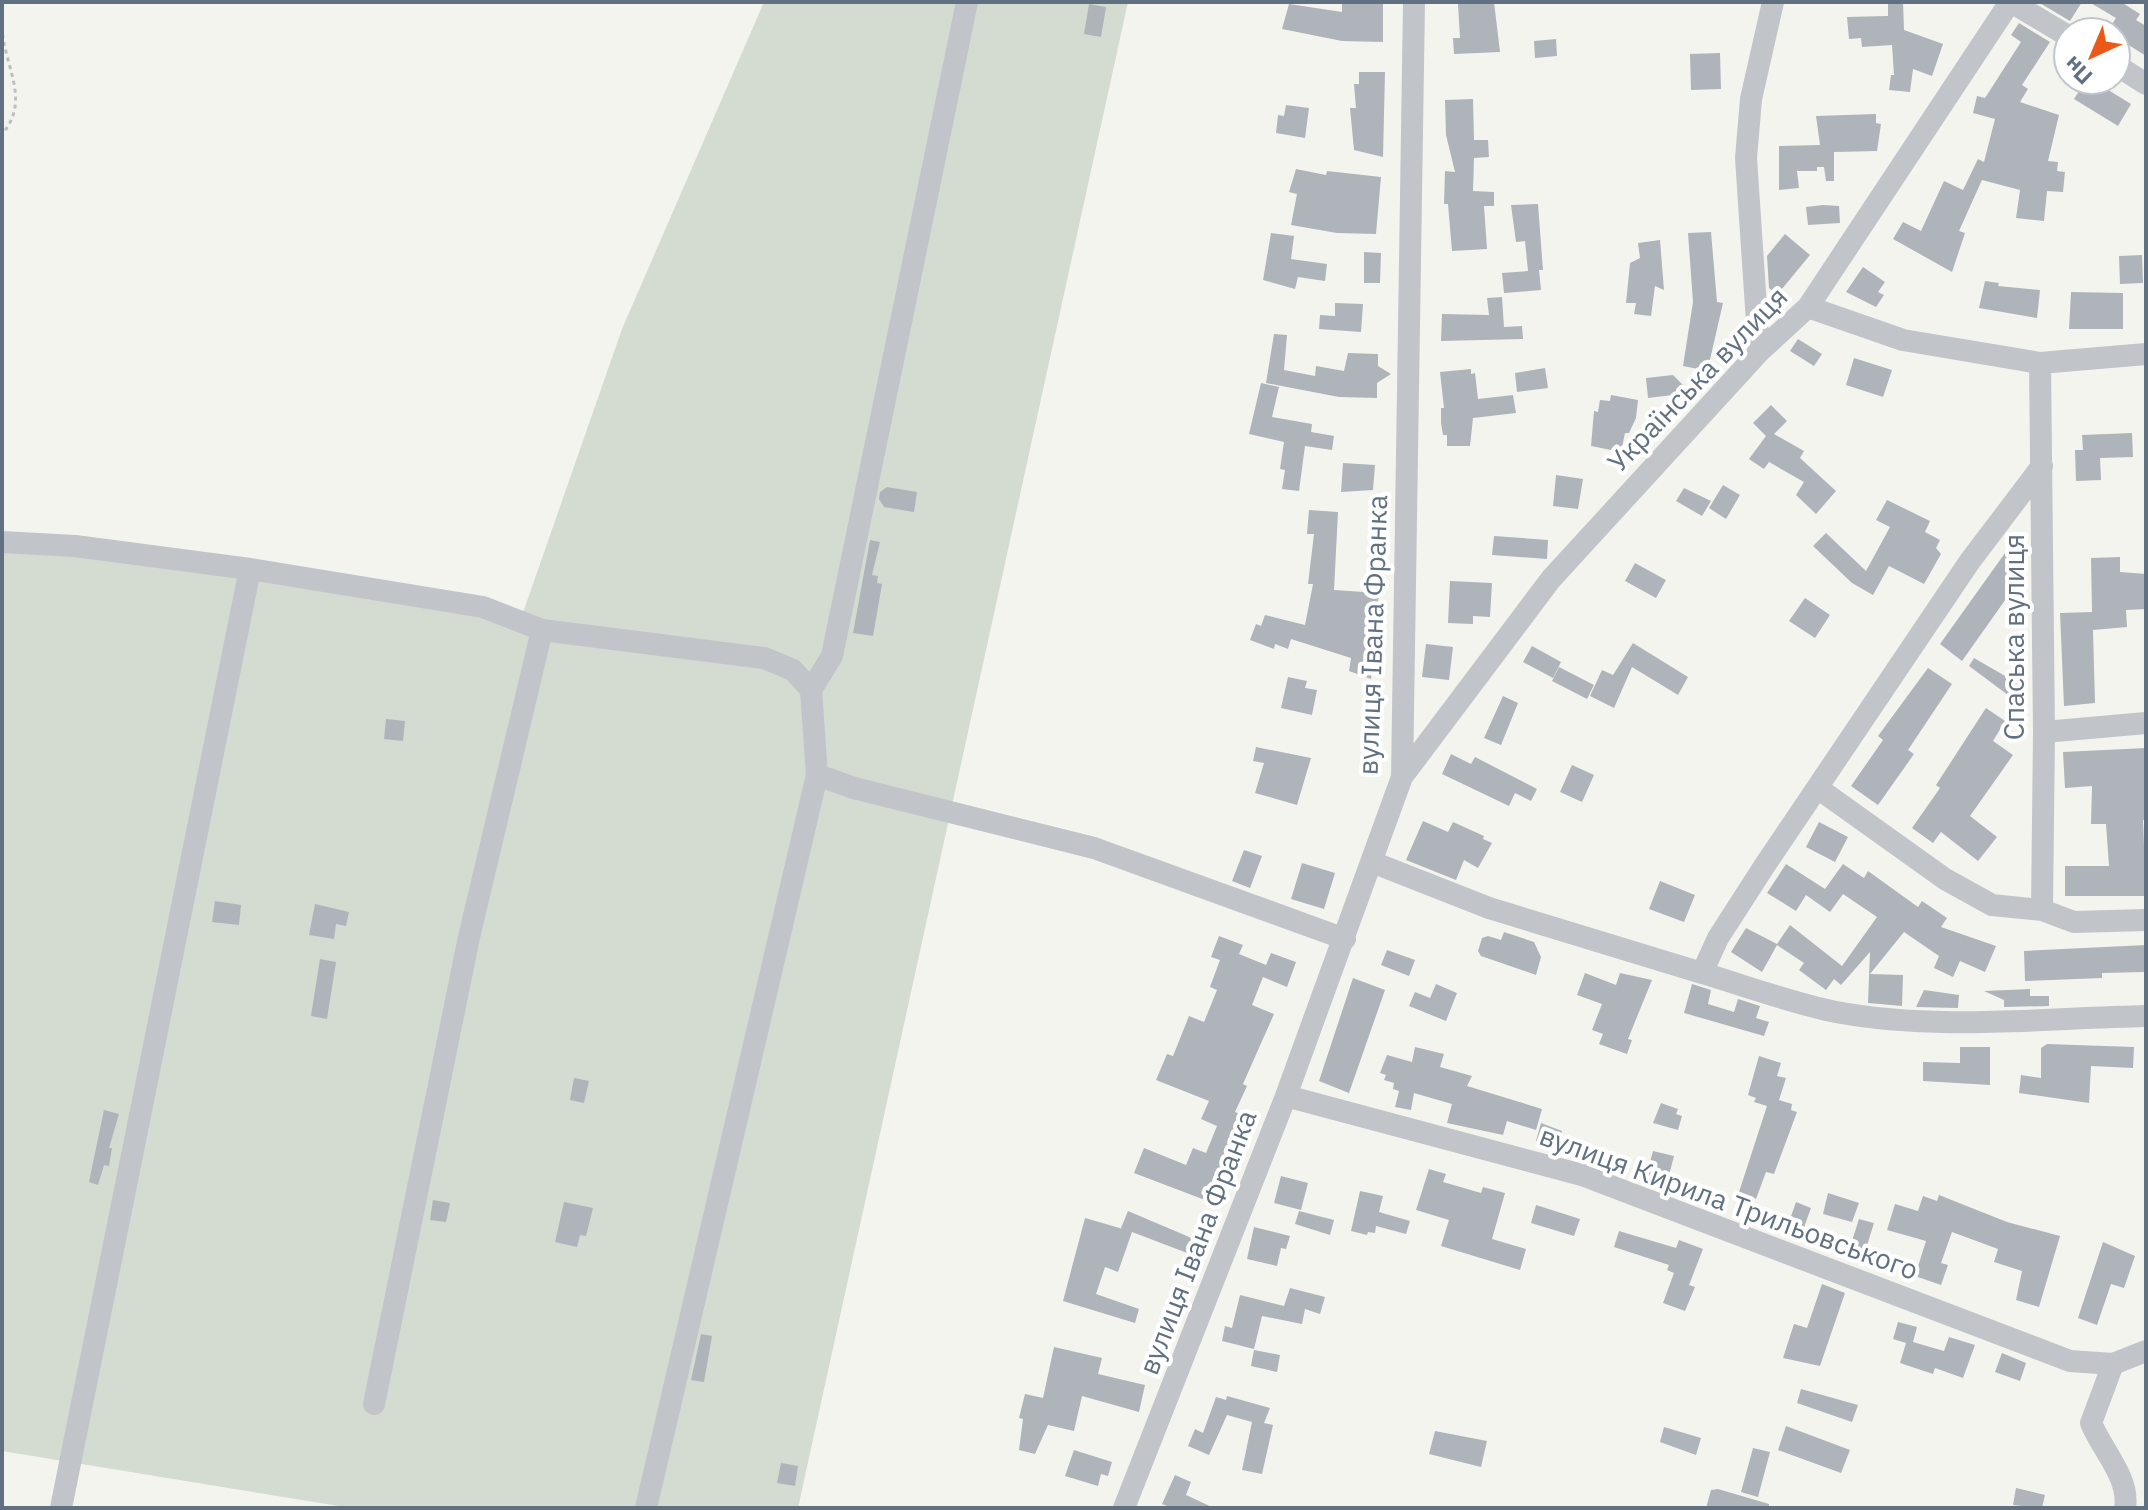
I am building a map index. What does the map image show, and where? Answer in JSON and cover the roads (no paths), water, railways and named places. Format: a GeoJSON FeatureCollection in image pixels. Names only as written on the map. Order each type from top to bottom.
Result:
{"type":"FeatureCollection","features":[{"type":"Feature","properties":{"kind":"street"},"geometry":{"type":"LineString","coordinates":[[646,1508],[817,775],[811,690],[832,656],[967,2]]}},
{"type":"Feature","properties":{"kind":"street","name":"вулиця Івана Франка"},"geometry":{"type":"LineString","coordinates":[[1124,1508],[1286,1096],[1402,777],[1414,2]]}},
{"type":"Feature","properties":{"kind":"street"},"geometry":{"type":"LineString","coordinates":[[1759,352],[1746,158],[1751,99],[1773,2]]}},
{"type":"Feature","properties":{"kind":"street"},"geometry":{"type":"LineString","coordinates":[[2010,2],[2052,27]]}},
{"type":"Feature","properties":{"kind":"street","name":"Українська вулиця"},"geometry":{"type":"LineString","coordinates":[[1402,777],[1551,579],[1759,352],[1808,307],[2010,2]]}},
{"type":"Feature","properties":{"kind":"street"},"geometry":{"type":"LineString","coordinates":[[1808,307],[1903,340],[2040,363],[2146,354]]}},
{"type":"Feature","properties":{"kind":"street","name":"Спаська вулиця"},"geometry":{"type":"LineString","coordinates":[[2040,363],[2044,732],[2042,910]]}},
{"type":"Feature","properties":{"kind":"street"},"geometry":{"type":"LineString","coordinates":[[1702,973],[1732,916],[1970,561],[2042,466]]}},
{"type":"Feature","properties":{"kind":"street"},"geometry":{"type":"LineString","coordinates":[[2,542],[75,546],[250,569],[483,607],[542,630],[764,658],[793,670],[811,690]]}},
{"type":"Feature","properties":{"kind":"street"},"geometry":{"type":"LineString","coordinates":[[61,1508],[250,569]]}},
{"type":"Feature","properties":{"kind":"street"},"geometry":{"type":"LineString","coordinates":[[374,1404],[469,937],[542,630]]}},
{"type":"Feature","properties":{"kind":"street"},"geometry":{"type":"LineString","coordinates":[[2044,732],[2146,723]]}},
{"type":"Feature","properties":{"kind":"street"},"geometry":{"type":"LineString","coordinates":[[817,775],[854,788],[1094,848],[1345,939]]}},
{"type":"Feature","properties":{"kind":"street"},"geometry":{"type":"LineString","coordinates":[[1819,789],[1886,839],[1963,890],[1992,905],[2042,910],[2074,922],[2146,920]]}},
{"type":"Feature","properties":{"kind":"street"},"geometry":{"type":"LineString","coordinates":[[1372,862],[1489,908],[1805,1005],[1870,1016],[1951,1021],[2146,1016]]}},
{"type":"Feature","properties":{"kind":"street","name":"вулиця Кирила Трильовського"},"geometry":{"type":"LineString","coordinates":[[1286,1096],[1384,1125],[1582,1175],[2070,1361],[2113,1364],[2146,1351]]}},
{"type":"Feature","properties":{"kind":"street"},"geometry":{"type":"LineString","coordinates":[[2113,1364],[2091,1423],[2100,1445],[2124,1483],[2125,1508]]}}]}
